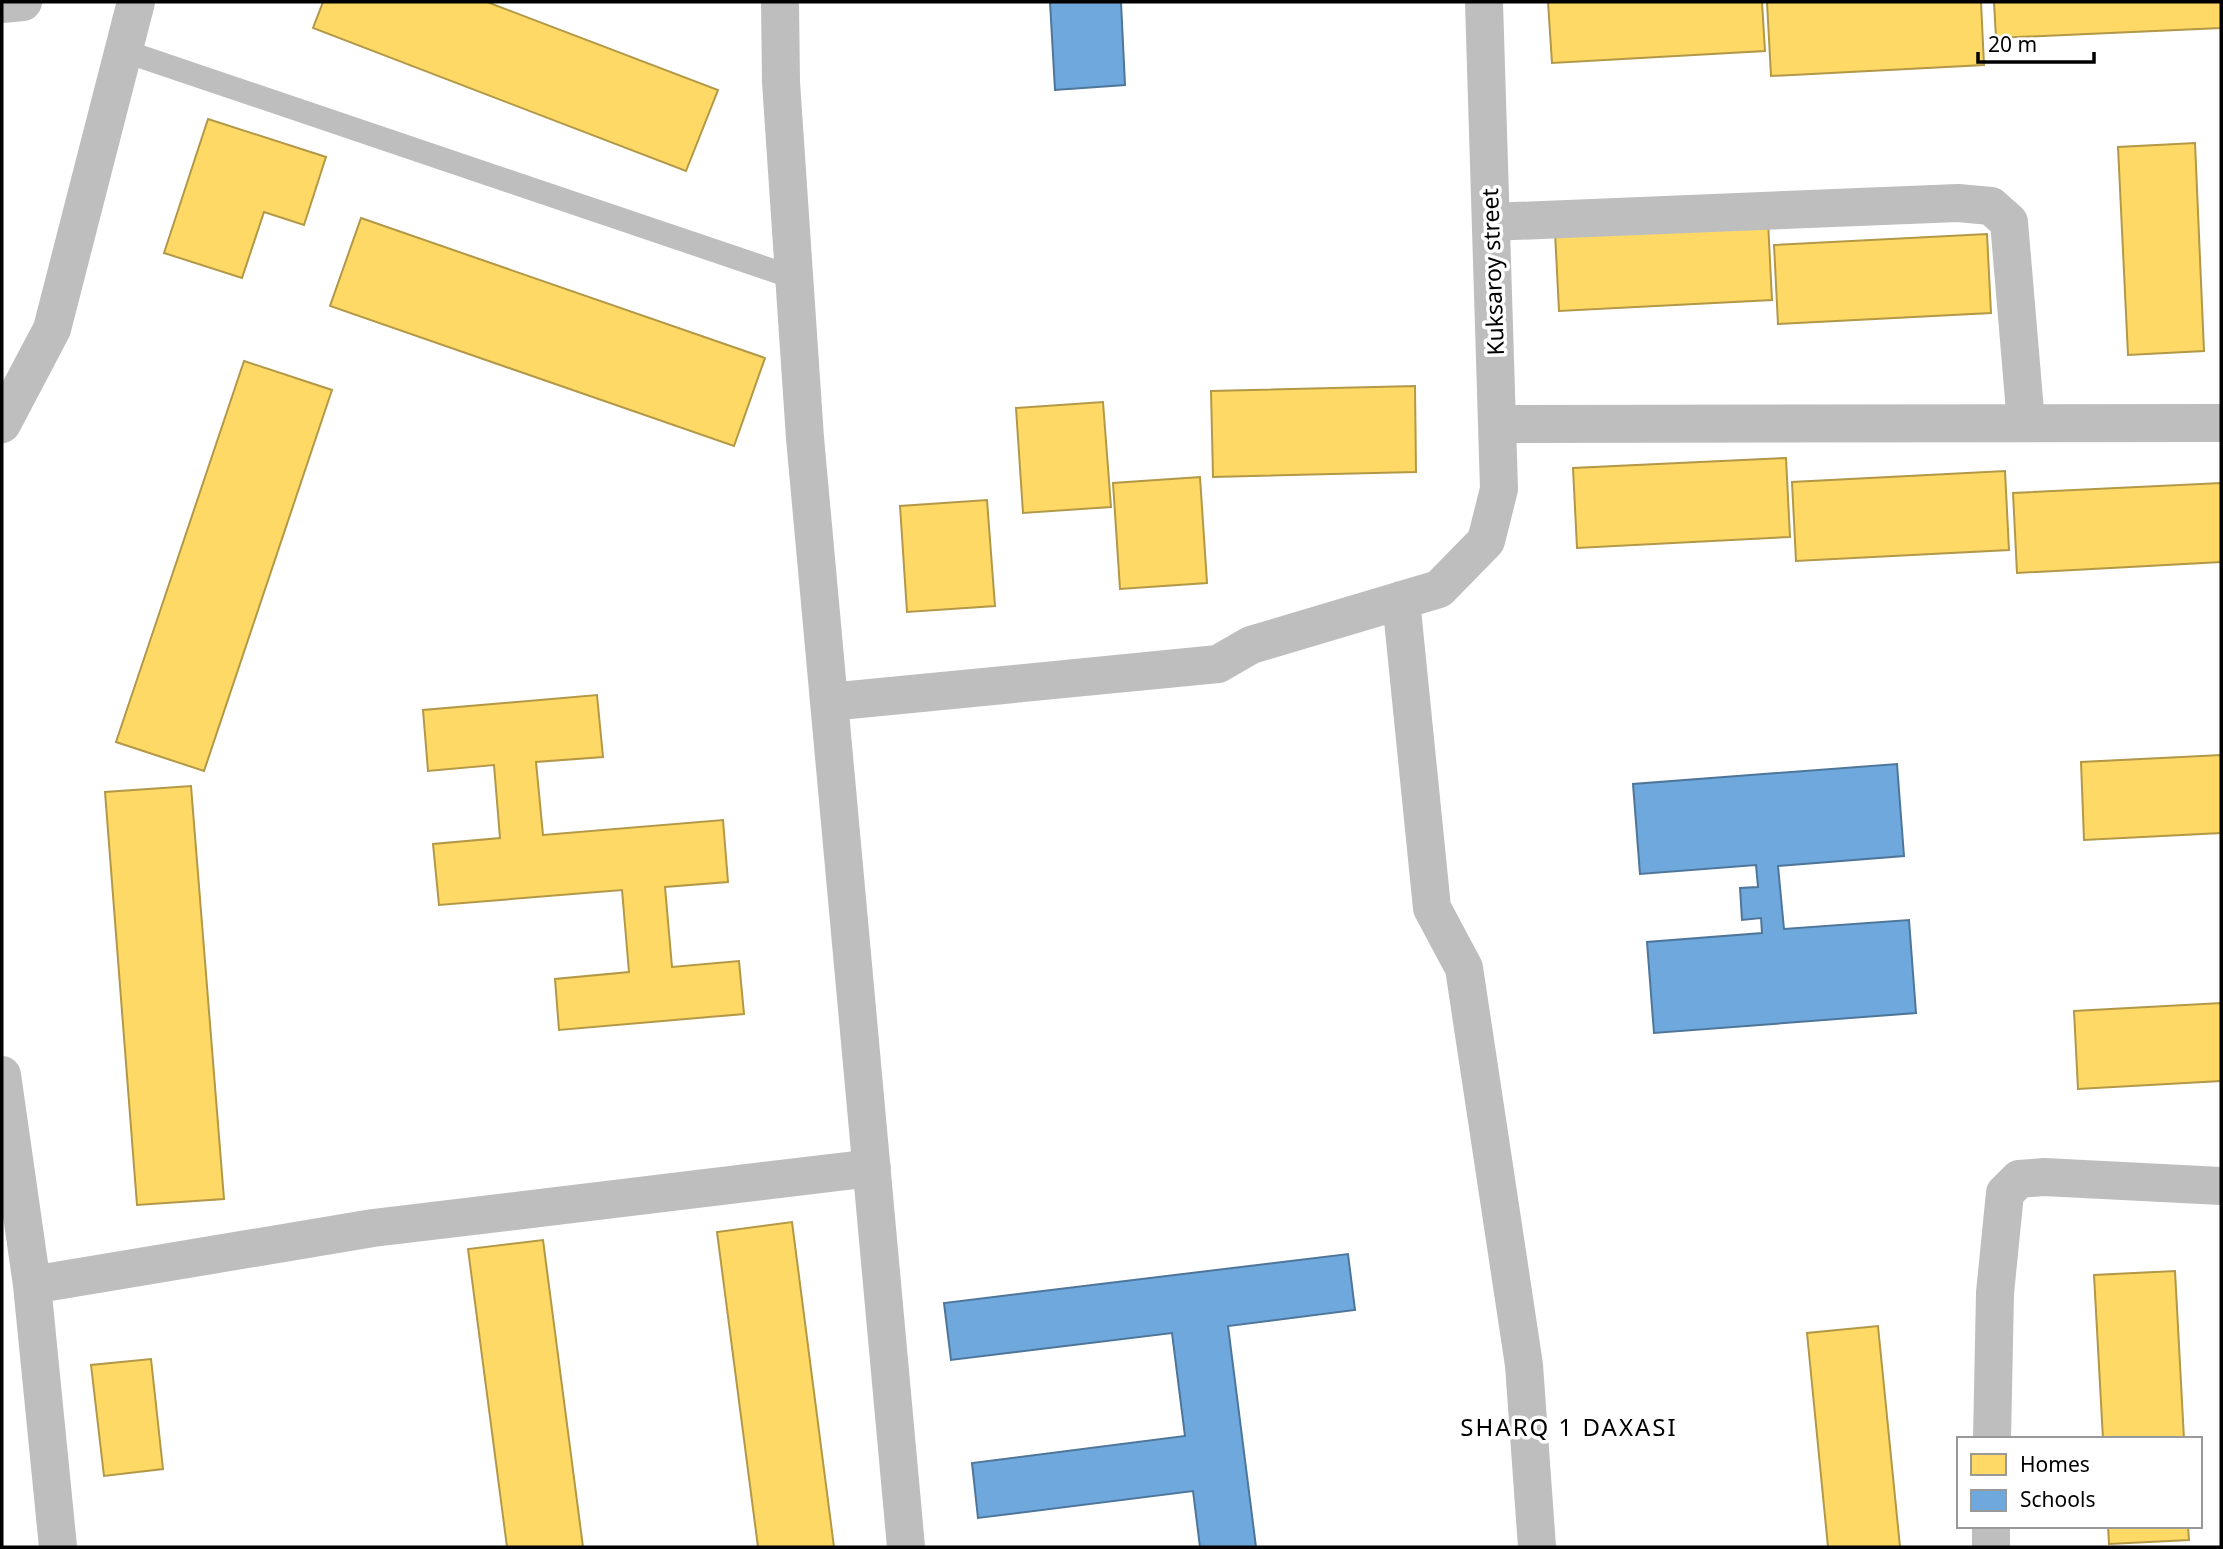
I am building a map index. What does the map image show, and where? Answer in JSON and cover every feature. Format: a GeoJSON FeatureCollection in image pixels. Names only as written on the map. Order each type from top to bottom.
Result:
{"type":"FeatureCollection","features":[{"type":"Feature","properties":{"kind":"street"},"geometry":{"type":"LineString","coordinates":[[2,4],[23,2]]}},
{"type":"Feature","properties":{"kind":"street"},"geometry":{"type":"LineString","coordinates":[[2,424],[52,329],[136,2]]}},
{"type":"Feature","properties":{"kind":"street"},"geometry":{"type":"LineString","coordinates":[[780,2],[782,82],[805,438],[906,1547]]}},
{"type":"Feature","properties":{"kind":"street","name":"Kuksaroy street"},"geometry":{"type":"LineString","coordinates":[[1401,600],[1439,589],[1486,541],[1499,489],[1484,2]]}},
{"type":"Feature","properties":{"kind":"street"},"geometry":{"type":"LineString","coordinates":[[1491,222],[1958,202],[1991,205],[2008,222],[2026,423]]}},
{"type":"Feature","properties":{"kind":"street"},"geometry":{"type":"LineString","coordinates":[[1497,424],[2221,423]]}},
{"type":"Feature","properties":{"kind":"street"},"geometry":{"type":"LineString","coordinates":[[829,702],[1218,664],[1251,645],[1401,600],[1432,908],[1464,968],[1524,1365],[1537,1547]]}},
{"type":"Feature","properties":{"kind":"street"},"geometry":{"type":"LineString","coordinates":[[2,1075],[32,1285],[58,1547]]}},
{"type":"Feature","properties":{"kind":"street"},"geometry":{"type":"LineString","coordinates":[[32,1285],[373,1228],[872,1168]]}},
{"type":"Feature","properties":{"kind":"street"},"geometry":{"type":"LineString","coordinates":[[1993,1437],[1995,1293],[2005,1193],[2019,1179],[2045,1177],[2221,1186]]}},
{"type":"Feature","properties":{"kind":"street"},"geometry":{"type":"LineString","coordinates":[[1991,1528],[1991,1547]]}},
{"type":"Feature","properties":{"kind":"lane"},"geometry":{"type":"LineString","coordinates":[[124,51],[794,278]]}},
{"type":"Feature","properties":{"kind":"building: Homes"},"geometry":{"type":"Polygon","coordinates":[[[323,2],[487,2],[718,90],[686,171],[313,28],[323,2]]]}},
{"type":"Feature","properties":{"kind":"building: Homes"},"geometry":{"type":"Polygon","coordinates":[[[1548,2],[1762,2],[1765,51],[1552,63],[1548,2]]]}},
{"type":"Feature","properties":{"kind":"building: Homes"},"geometry":{"type":"Polygon","coordinates":[[[1767,2],[1981,2],[1984,65],[1771,76],[1767,2]]]}},
{"type":"Feature","properties":{"kind":"building: Homes"},"geometry":{"type":"Polygon","coordinates":[[[1994,2],[2221,2],[2221,28],[1996,38],[1994,2]]]}},
{"type":"Feature","properties":{"kind":"building: Homes"},"geometry":{"type":"Polygon","coordinates":[[[208,119],[326,157],[304,225],[264,212],[242,278],[164,253],[208,119]]]}},
{"type":"Feature","properties":{"kind":"building: Homes"},"geometry":{"type":"Polygon","coordinates":[[[2195,143],[2204,351],[2128,355],[2118,147],[2195,143]]]}},
{"type":"Feature","properties":{"kind":"building: Homes"},"geometry":{"type":"Polygon","coordinates":[[[361,218],[765,358],[734,446],[330,306],[361,218]]]}},
{"type":"Feature","properties":{"kind":"building: Homes"},"geometry":{"type":"Polygon","coordinates":[[[1768,221],[1772,300],[1559,311],[1555,232],[1768,221]]]}},
{"type":"Feature","properties":{"kind":"building: Homes"},"geometry":{"type":"Polygon","coordinates":[[[1987,234],[1991,313],[1778,324],[1774,245],[1987,234]]]}},
{"type":"Feature","properties":{"kind":"building: Homes"},"geometry":{"type":"Polygon","coordinates":[[[244,361],[332,390],[204,771],[116,742],[244,361]]]}},
{"type":"Feature","properties":{"kind":"building: Homes"},"geometry":{"type":"Polygon","coordinates":[[[1415,386],[1416,472],[1213,477],[1211,391],[1415,386]]]}},
{"type":"Feature","properties":{"kind":"building: Homes"},"geometry":{"type":"Polygon","coordinates":[[[1103,402],[1111,507],[1023,513],[1016,408],[1103,402]]]}},
{"type":"Feature","properties":{"kind":"building: Homes"},"geometry":{"type":"Polygon","coordinates":[[[1786,458],[1790,537],[1577,548],[1573,468],[1786,458]]]}},
{"type":"Feature","properties":{"kind":"building: Homes"},"geometry":{"type":"Polygon","coordinates":[[[2005,471],[2009,550],[1796,561],[1792,482],[2005,471]]]}},
{"type":"Feature","properties":{"kind":"building: Homes"},"geometry":{"type":"Polygon","coordinates":[[[1200,477],[1207,583],[1120,589],[1113,483],[1200,477]]]}},
{"type":"Feature","properties":{"kind":"building: Homes"},"geometry":{"type":"Polygon","coordinates":[[[2221,483],[2221,562],[2017,573],[2013,493],[2221,483]]]}},
{"type":"Feature","properties":{"kind":"building: Homes"},"geometry":{"type":"Polygon","coordinates":[[[987,500],[995,606],[907,612],[900,506],[987,500]]]}},
{"type":"Feature","properties":{"kind":"building: Homes"},"geometry":{"type":"Polygon","coordinates":[[[597,695],[603,757],[536,762],[543,835],[723,820],[728,882],[665,887],[672,967],[739,961],[744,1014],[559,1030],[555,979],[629,972],[622,890],[439,905],[433,844],[500,838],[494,765],[428,771],[423,710],[597,695]]]}},
{"type":"Feature","properties":{"kind":"building: Homes"},"geometry":{"type":"Polygon","coordinates":[[[2221,755],[2221,833],[2084,840],[2081,762],[2221,755]]]}},
{"type":"Feature","properties":{"kind":"building: Homes"},"geometry":{"type":"Polygon","coordinates":[[[191,786],[224,1199],[137,1205],[105,792],[191,786]]]}},
{"type":"Feature","properties":{"kind":"building: Homes"},"geometry":{"type":"Polygon","coordinates":[[[2221,1003],[2221,1081],[2078,1089],[2074,1011],[2221,1003]]]}},
{"type":"Feature","properties":{"kind":"building: Homes"},"geometry":{"type":"Polygon","coordinates":[[[792,1222],[834,1547],[758,1547],[717,1232],[792,1222]]]}},
{"type":"Feature","properties":{"kind":"building: Homes"},"geometry":{"type":"Polygon","coordinates":[[[543,1240],[583,1547],[507,1547],[468,1249],[543,1240]]]}},
{"type":"Feature","properties":{"kind":"building: Homes"},"geometry":{"type":"Polygon","coordinates":[[[2175,1271],[2184,1437],[2103,1437],[2094,1275],[2175,1271]]]}},
{"type":"Feature","properties":{"kind":"building: Homes"},"geometry":{"type":"Polygon","coordinates":[[[1878,1326],[1900,1547],[1828,1547],[1807,1333],[1878,1326]]]}},
{"type":"Feature","properties":{"kind":"building: Homes"},"geometry":{"type":"Polygon","coordinates":[[[151,1359],[163,1469],[104,1476],[91,1365],[151,1359]]]}},
{"type":"Feature","properties":{"kind":"building: Homes"},"geometry":{"type":"Polygon","coordinates":[[[2108,1528],[2188,1528],[2189,1540],[2109,1544],[2108,1528]]]}},
{"type":"Feature","properties":{"kind":"building: Schools"},"geometry":{"type":"Polygon","coordinates":[[[1050,2],[1121,2],[1125,85],[1055,90],[1050,2]]]}},
{"type":"Feature","properties":{"kind":"building: Schools"},"geometry":{"type":"Polygon","coordinates":[[[1897,764],[1904,856],[1778,866],[1784,929],[1909,920],[1916,1013],[1654,1033],[1647,942],[1762,933],[1761,918],[1742,920],[1740,888],[1758,887],[1756,865],[1640,874],[1633,784],[1897,764]]]}},
{"type":"Feature","properties":{"kind":"building: Schools"},"geometry":{"type":"Polygon","coordinates":[[[1348,1254],[1355,1310],[1228,1326],[1256,1547],[1200,1547],[1193,1491],[978,1518],[972,1463],[1185,1436],[1172,1333],[951,1360],[944,1303],[1348,1254]]]}},
{"type":"Feature","properties":{"kind":"district","name":"SHARQ 1 DAXASI"},"geometry":{"type":"Point","coordinates":[1569,1426]}}]}
